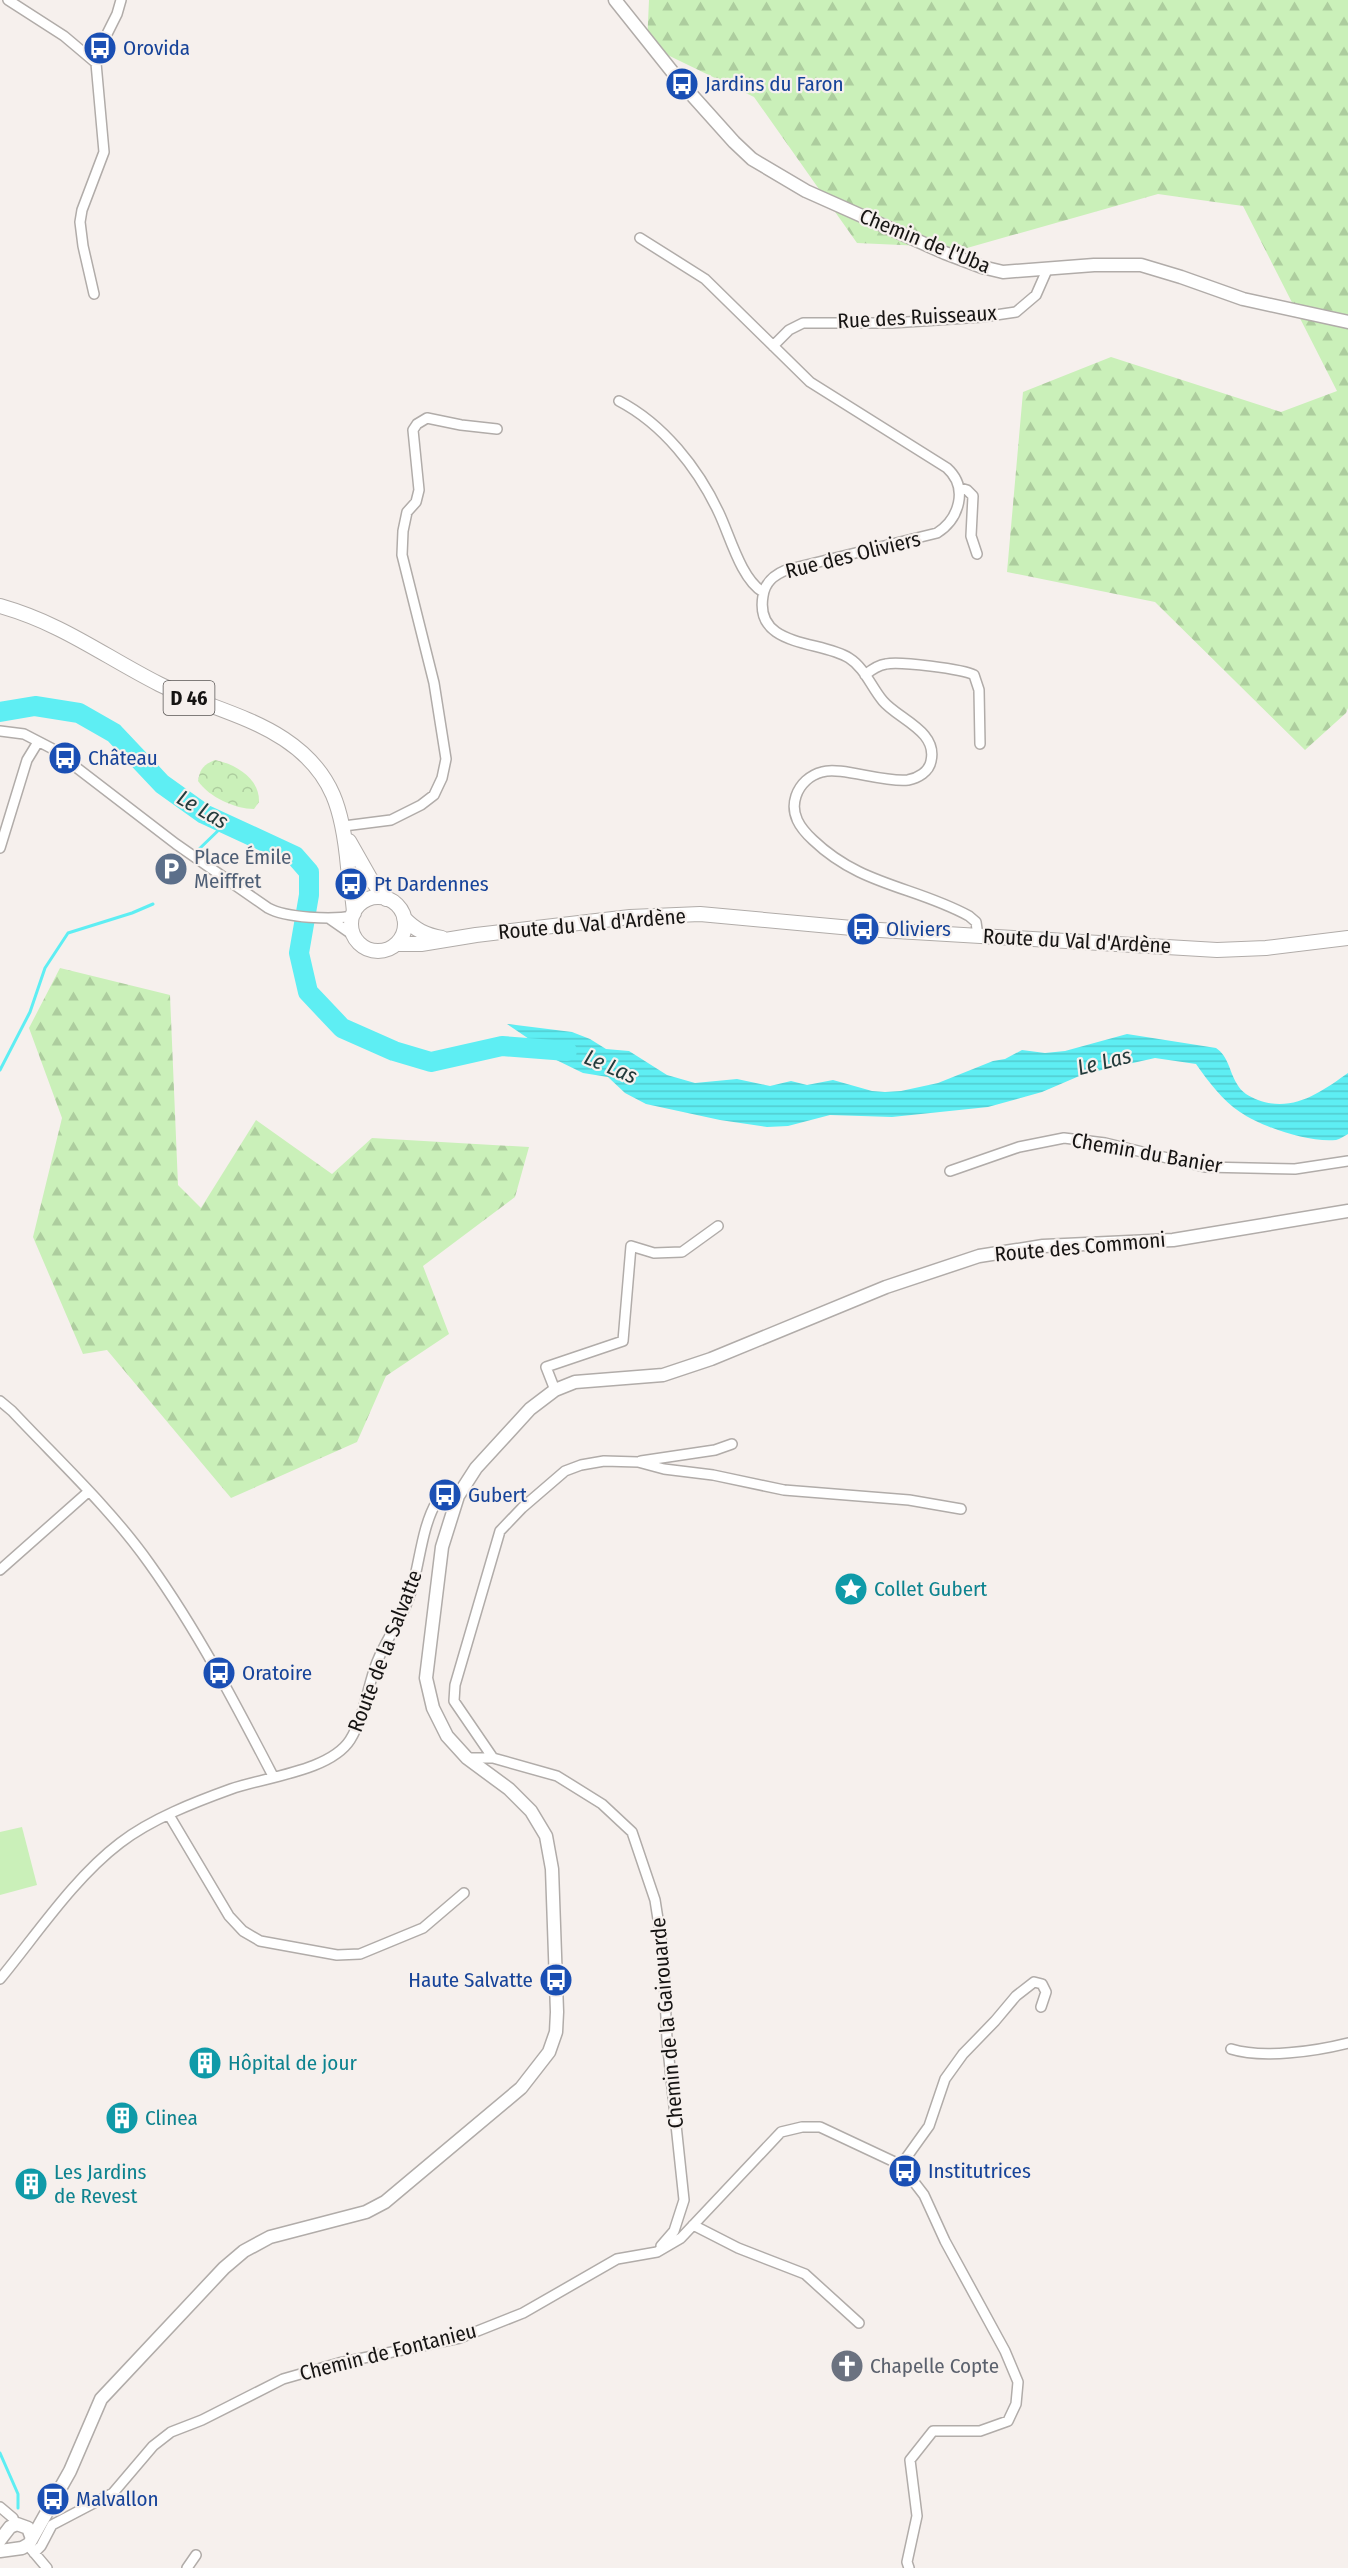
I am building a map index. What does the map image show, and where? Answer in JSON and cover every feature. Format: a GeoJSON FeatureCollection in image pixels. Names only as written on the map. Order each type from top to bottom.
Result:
{"type":"FeatureCollection","features":[{"type":"Feature","properties":{"kind":"main road","name":"D 46"},"geometry":{"type":"LineString","coordinates":[[0,606],[54,624],[168,689],[283,739],[300,752],[325,781],[339,808],[345,831],[353,914]]}},
{"type":"Feature","properties":{"kind":"main road","name":"D 46"},"geometry":{"type":"LineString","coordinates":[[345,831],[359,860],[386,898]]}},
{"type":"Feature","properties":{"kind":"main road"},"geometry":{"type":"LineString","coordinates":[[371,898],[386,898],[394,903],[404,918],[404,932],[397,944],[382,951],[373,951],[358,943],[351,928],[353,914],[364,901],[371,898]]}},
{"type":"Feature","properties":{"kind":"main road","name":"Route du Val d'Ardène"},"geometry":{"type":"LineString","coordinates":[[397,944],[421,944],[590,921],[689,914],[863,929],[1232,950],[1348,938]]}},
{"type":"Feature","properties":{"kind":"main road","name":"Route du Val d'Ardène"},"geometry":{"type":"LineString","coordinates":[[404,918],[413,928],[422,933],[447,939]]}},
{"type":"Feature","properties":{"kind":"street"},"geometry":{"type":"LineString","coordinates":[[8,0],[64,36],[94,60],[96,66],[104,152],[82,210],[80,222],[82,246],[94,294]]}},
{"type":"Feature","properties":{"kind":"street"},"geometry":{"type":"LineString","coordinates":[[94,60],[117,15],[121,0]]}},
{"type":"Feature","properties":{"kind":"street","name":"Chemin de l'Uba"},"geometry":{"type":"LineString","coordinates":[[615,0],[682,84],[734,142],[758,163],[806,191],[971,263],[1003,272],[1120,263],[1141,266],[1181,277],[1243,300],[1348,322]]}},
{"type":"Feature","properties":{"kind":"street"},"geometry":{"type":"LineString","coordinates":[[640,238],[705,279],[773,346],[825,392],[947,468],[956,478],[960,488],[967,490],[973,496],[971,536],[977,554]]}},
{"type":"Feature","properties":{"kind":"street","name":"Rue des Ruisseaux"},"geometry":{"type":"LineString","coordinates":[[773,346],[789,330],[803,322],[892,323],[982,317],[1016,312],[1036,296],[1047,270]]}},
{"type":"Feature","properties":{"kind":"street"},"geometry":{"type":"LineString","coordinates":[[619,402],[643,417],[688,462],[717,508],[745,571],[757,588],[763,592]]}},
{"type":"Feature","properties":{"kind":"street"},"geometry":{"type":"LineString","coordinates":[[345,831],[391,820],[422,805],[434,795],[442,778],[446,759],[434,683],[402,555],[407,512],[416,502],[419,490],[413,430],[417,424],[427,418],[497,429]]}},
{"type":"Feature","properties":{"kind":"street","name":"Rue des Oliviers"},"geometry":{"type":"LineString","coordinates":[[960,488],[954,518],[937,533],[786,570],[773,576],[763,592],[763,606],[767,619],[777,634],[842,654],[858,665],[889,707],[921,731],[928,740],[932,754],[930,766],[920,776],[901,781],[834,771],[819,772],[805,782],[797,794],[794,811],[798,824],[816,843],[847,868],[969,916],[976,922],[978,936]]}},
{"type":"Feature","properties":{"kind":"street"},"geometry":{"type":"LineString","coordinates":[[865,675],[878,667],[891,663],[961,671],[974,675],[979,686],[980,744]]}},
{"type":"Feature","properties":{"kind":"street"},"geometry":{"type":"LineString","coordinates":[[0,731],[18,732],[51,748],[176,844],[273,911],[326,919],[353,914]]}},
{"type":"Feature","properties":{"kind":"street"},"geometry":{"type":"LineString","coordinates":[[0,848],[27,760],[38,742]]}},
{"type":"Feature","properties":{"kind":"street"},"geometry":{"type":"LineString","coordinates":[[326,919],[354,935]]}},
{"type":"Feature","properties":{"kind":"street","name":"Chemin du Banier"},"geometry":{"type":"LineString","coordinates":[[950,1171],[1019,1147],[1064,1138],[1105,1143],[1205,1167],[1295,1168],[1348,1161]]}},
{"type":"Feature","properties":{"kind":"street","name":"Route des Commoni"},"geometry":{"type":"LineString","coordinates":[[555,1390],[575,1382],[663,1375],[711,1359],[886,1287],[979,1256],[1043,1246],[1173,1240],[1348,1211]]}},
{"type":"Feature","properties":{"kind":"street"},"geometry":{"type":"LineString","coordinates":[[0,2551],[31,2545],[45,2512],[69,2471],[101,2398],[224,2268],[244,2251],[270,2237],[366,2212],[385,2202],[521,2088],[549,2052],[556,2032],[557,2012],[552,1869],[546,1836],[531,1811],[509,1789],[467,1758],[447,1736],[433,1708],[426,1678],[442,1547],[458,1496],[476,1468],[530,1409],[555,1390],[546,1367],[623,1341],[631,1246],[654,1253],[682,1252],[718,1226]]}},
{"type":"Feature","properties":{"kind":"street"},"geometry":{"type":"LineString","coordinates":[[0,1401],[131,1539],[186,1617],[219,1673],[273,1776],[232,1789],[169,1815],[122,1841],[67,1896],[0,1979]]}},
{"type":"Feature","properties":{"kind":"street"},"geometry":{"type":"LineString","coordinates":[[638,1462],[716,1450],[732,1444]]}},
{"type":"Feature","properties":{"kind":"street"},"geometry":{"type":"LineString","coordinates":[[494,1758],[454,1701],[455,1685],[500,1531],[522,1508],[565,1471],[604,1461],[638,1462],[664,1469],[713,1474],[784,1490],[909,1500],[961,1509]]}},
{"type":"Feature","properties":{"kind":"street"},"geometry":{"type":"LineString","coordinates":[[0,1570],[88,1492]]}},
{"type":"Feature","properties":{"kind":"street","name":"Route de la Salvatte"},"geometry":{"type":"LineString","coordinates":[[273,1776],[315,1766],[341,1751],[350,1739],[361,1714],[377,1663],[409,1600],[425,1533],[437,1502],[446,1496],[458,1496]]}},
{"type":"Feature","properties":{"kind":"street","name":"Chemin de la Gairouarde"},"geometry":{"type":"LineString","coordinates":[[467,1758],[494,1758],[557,1776],[602,1804],[632,1832],[651,1889],[663,1950],[667,2040],[684,2200],[674,2230],[657,2252]]}},
{"type":"Feature","properties":{"kind":"street"},"geometry":{"type":"LineString","coordinates":[[169,1815],[229,1916],[243,1931],[260,1941],[337,1955],[360,1954],[423,1928],[464,1893]]}},
{"type":"Feature","properties":{"kind":"street"},"geometry":{"type":"LineString","coordinates":[[901,2165],[929,2126],[945,2079],[963,2054],[996,2021],[1016,1996],[1034,1982],[1042,1984],[1046,1992],[1041,2007]]}},
{"type":"Feature","properties":{"kind":"street"},"geometry":{"type":"LineString","coordinates":[[1232,2049],[1244,2052],[1275,2053],[1348,2043]]}},
{"type":"Feature","properties":{"kind":"street","name":"Chemin de Fontanieu"},"geometry":{"type":"LineString","coordinates":[[31,2545],[41,2546],[52,2525],[113,2493],[153,2446],[171,2432],[202,2420],[283,2379],[339,2363],[460,2338],[523,2313],[617,2259],[657,2252],[681,2238],[781,2132],[802,2127],[820,2127],[901,2165],[924,2195],[945,2241],[1005,2351],[1018,2382],[1016,2404],[1008,2421],[980,2431],[933,2432],[910,2460],[916,2516],[907,2562],[909,2568]]}},
{"type":"Feature","properties":{"kind":"street"},"geometry":{"type":"LineString","coordinates":[[693,2226],[738,2248],[806,2274],[859,2323]]}},
{"type":"Feature","properties":{"kind":"street"},"geometry":{"type":"LineString","coordinates":[[0,2507],[18,2524],[28,2528],[31,2545],[47,2568]]}},
{"type":"Feature","properties":{"kind":"street"},"geometry":{"type":"LineString","coordinates":[[14,2547],[3,2537],[10,2527],[45,2512]]}},
{"type":"Feature","properties":{"kind":"street"},"geometry":{"type":"LineString","coordinates":[[187,2568],[196,2554]]}},
{"type":"Feature","properties":{"kind":"green space"},"geometry":{"type":"Polygon","coordinates":[[[649,0],[1348,0],[1348,708],[1346,713],[1305,750],[1155,602],[1007,572],[1023,392],[1111,357],[1281,412],[1337,391],[1243,206],[1158,194],[967,248],[857,243],[754,97],[647,45],[649,0]]]}},
{"type":"Feature","properties":{"kind":"green space"},"geometry":{"type":"Polygon","coordinates":[[[215,760],[231,765],[251,780],[259,802],[254,809],[239,807],[223,801],[198,781],[203,768],[215,760]]]}},
{"type":"Feature","properties":{"kind":"green space"},"geometry":{"type":"Polygon","coordinates":[[[60,968],[170,995],[178,1185],[201,1208],[256,1120],[332,1174],[372,1138],[529,1147],[515,1197],[423,1266],[449,1334],[386,1376],[357,1442],[231,1498],[107,1350],[83,1354],[33,1237],[62,1118],[29,1028],[60,968]]]}},
{"type":"Feature","properties":{"kind":"green space"},"geometry":{"type":"Polygon","coordinates":[[[22,1827],[37,1885],[0,1895],[0,1832],[22,1827]]]}},
{"type":"Feature","properties":{"kind":"water"},"geometry":{"type":"Polygon","coordinates":[[[507,1024],[572,1032],[606,1049],[629,1051],[667,1075],[695,1083],[737,1079],[770,1086],[791,1081],[807,1085],[833,1080],[872,1091],[885,1092],[938,1083],[993,1061],[1005,1059],[1022,1050],[1045,1053],[1065,1051],[1127,1034],[1216,1048],[1226,1060],[1234,1079],[1246,1094],[1271,1103],[1283,1104],[1306,1098],[1348,1073],[1348,1134],[1336,1140],[1325,1140],[1273,1128],[1249,1118],[1234,1107],[1216,1090],[1196,1064],[1155,1058],[1084,1074],[1042,1092],[988,1107],[892,1117],[830,1115],[788,1126],[767,1127],[720,1120],[646,1104],[625,1093],[608,1077],[583,1073],[546,1055],[535,1043],[507,1024]]]}},
{"type":"Feature","properties":{"kind":"waterway","name":"Le Las"},"geometry":{"type":"LineString","coordinates":[[0,712],[35,706],[79,713],[114,733],[162,784],[204,814],[295,856],[309,872],[309,895],[299,953],[308,992],[342,1028],[394,1051],[431,1062],[502,1046],[567,1051]]}},
{"type":"Feature","properties":{"kind":"waterway"},"geometry":{"type":"LineString","coordinates":[[196,852],[225,824]]}},
{"type":"Feature","properties":{"kind":"waterway"},"geometry":{"type":"LineString","coordinates":[[0,1070],[30,1012],[45,968],[68,933],[153,904]]}},
{"type":"Feature","properties":{"kind":"waterway"},"geometry":{"type":"LineString","coordinates":[[0,2453],[18,2494],[18,2508]]}},
{"type":"Feature","properties":{"kind":"place","name":"Orovida"},"geometry":{"type":"Point","coordinates":[100,48]}},
{"type":"Feature","properties":{"kind":"place","name":"Jardins du Faron"},"geometry":{"type":"Point","coordinates":[682,84]}},
{"type":"Feature","properties":{"kind":"place","name":"Château"},"geometry":{"type":"Point","coordinates":[65,758]}},
{"type":"Feature","properties":{"kind":"place","name":"Place Émile Meiffret"},"geometry":{"type":"Point","coordinates":[171,869]}},
{"type":"Feature","properties":{"kind":"place","name":"Pt Dardennes"},"geometry":{"type":"Point","coordinates":[351,884]}},
{"type":"Feature","properties":{"kind":"place","name":"Oliviers"},"geometry":{"type":"Point","coordinates":[863,929]}},
{"type":"Feature","properties":{"kind":"place","name":"Gubert"},"geometry":{"type":"Point","coordinates":[445,1495]}},
{"type":"Feature","properties":{"kind":"place","name":"Collet Gubert"},"geometry":{"type":"Point","coordinates":[851,1589]}},
{"type":"Feature","properties":{"kind":"place","name":"Oratoire"},"geometry":{"type":"Point","coordinates":[219,1673]}},
{"type":"Feature","properties":{"kind":"place","name":"Haute Salvatte"},"geometry":{"type":"Point","coordinates":[556,1980]}},
{"type":"Feature","properties":{"kind":"place","name":"Hôpital de jour"},"geometry":{"type":"Point","coordinates":[205,2063]}},
{"type":"Feature","properties":{"kind":"place","name":"Clinea"},"geometry":{"type":"Point","coordinates":[122,2118]}},
{"type":"Feature","properties":{"kind":"place","name":"Institutrices"},"geometry":{"type":"Point","coordinates":[905,2171]}},
{"type":"Feature","properties":{"kind":"place","name":"Les Jardins de Revest"},"geometry":{"type":"Point","coordinates":[31,2184]}},
{"type":"Feature","properties":{"kind":"place","name":"Chapelle Copte"},"geometry":{"type":"Point","coordinates":[847,2366]}},
{"type":"Feature","properties":{"kind":"place","name":"Malvallon"},"geometry":{"type":"Point","coordinates":[53,2499]}}]}
